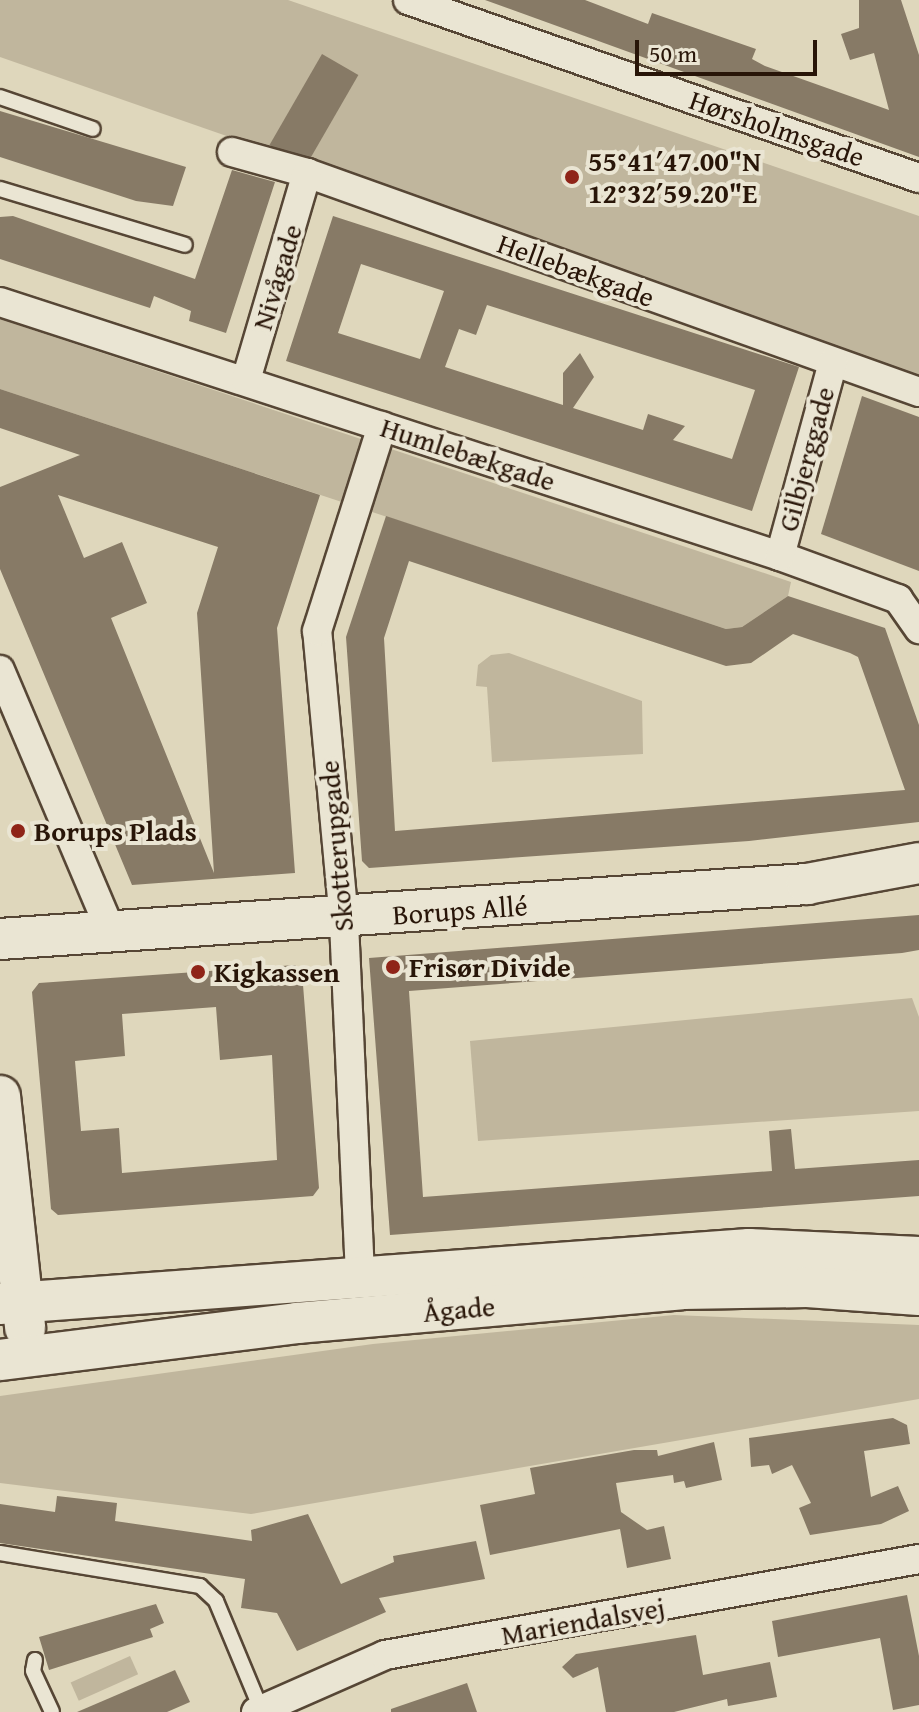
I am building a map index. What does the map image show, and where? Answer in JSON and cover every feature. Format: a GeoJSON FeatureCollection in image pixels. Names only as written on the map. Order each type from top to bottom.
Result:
{"type":"FeatureCollection","features":[{"type":"Feature","properties":{"kind":"street","name":"Hørsholmsgade"},"geometry":{"type":"LineString","coordinates":[[408,0],[919,178]]}},
{"type":"Feature","properties":{"kind":"street","name":"Hellebækgade"},"geometry":{"type":"LineString","coordinates":[[232,152],[307,173],[919,392]]}},
{"type":"Feature","properties":{"kind":"street","name":"Nivågade"},"geometry":{"type":"LineString","coordinates":[[246,380],[307,173]]}},
{"type":"Feature","properties":{"kind":"street","name":"Humlebækgade"},"geometry":{"type":"LineString","coordinates":[[0,302],[780,556],[898,599],[919,629]]}},
{"type":"Feature","properties":{"kind":"street","name":"Gilbjerggade"},"geometry":{"type":"LineString","coordinates":[[780,556],[833,362]]}},
{"type":"Feature","properties":{"kind":"street","name":"Skotterupgade"},"geometry":{"type":"LineString","coordinates":[[360,1275],[344,920],[317,631],[382,426]]}},
{"type":"Feature","properties":{"kind":"street"},"geometry":{"type":"LineString","coordinates":[[0,670],[111,932]]}},
{"type":"Feature","properties":{"kind":"street","name":"Borups Allé"},"geometry":{"type":"LineString","coordinates":[[0,939],[344,920],[807,884],[919,863]]}},
{"type":"Feature","properties":{"kind":"street"},"geometry":{"type":"LineString","coordinates":[[0,1096],[6,1304],[14,1358]]}},
{"type":"Feature","properties":{"kind":"street","name":"Ågade"},"geometry":{"type":"LineString","coordinates":[[6,1304],[360,1275],[749,1249],[919,1257]]}},
{"type":"Feature","properties":{"kind":"street","name":"Ågade"},"geometry":{"type":"LineString","coordinates":[[14,1358],[297,1323],[682,1289],[807,1287],[919,1295]]}},
{"type":"Feature","properties":{"kind":"street","name":"Mariendalsvej"},"geometry":{"type":"LineString","coordinates":[[258,1711],[385,1655],[919,1559]]}},
{"type":"Feature","properties":{"kind":"lane"},"geometry":{"type":"LineString","coordinates":[[0,97],[93,129]]}},
{"type":"Feature","properties":{"kind":"lane"},"geometry":{"type":"LineString","coordinates":[[0,189],[185,245]]}},
{"type":"Feature","properties":{"kind":"lane"},"geometry":{"type":"LineString","coordinates":[[0,1553],[200,1586],[216,1601],[258,1711]]}},
{"type":"Feature","properties":{"kind":"lane"},"geometry":{"type":"LineString","coordinates":[[35,1660],[33,1671],[52,1712]]}},
{"type":"Feature","properties":{"kind":"shaded area"},"geometry":{"type":"Polygon","coordinates":[[[0,0],[288,0],[919,216],[919,377],[0,57],[0,0]]]}},
{"type":"Feature","properties":{"kind":"shaded area"},"geometry":{"type":"Polygon","coordinates":[[[0,319],[791,582],[788,596],[742,627],[726,629],[0,389],[0,319]]]}},
{"type":"Feature","properties":{"kind":"shaded area"},"geometry":{"type":"Polygon","coordinates":[[[509,653],[642,701],[643,754],[492,762],[487,687],[476,686],[478,665],[491,655],[509,653]]]}},
{"type":"Feature","properties":{"kind":"shaded area"},"geometry":{"type":"Polygon","coordinates":[[[912,998],[919,1017],[919,1111],[478,1141],[470,1041],[912,998]]]}},
{"type":"Feature","properties":{"kind":"shaded area"},"geometry":{"type":"Polygon","coordinates":[[[674,1315],[919,1325],[919,1399],[251,1514],[0,1483],[0,1396],[373,1344],[674,1315]]]}},
{"type":"Feature","properties":{"kind":"shaded area"},"geometry":{"type":"Polygon","coordinates":[[[130,1656],[138,1674],[79,1701],[71,1682],[130,1656]]]}},
{"type":"Feature","properties":{"kind":"building"},"geometry":{"type":"Polygon","coordinates":[[[485,0],[585,0],[648,24],[652,13],[756,49],[752,59],[765,66],[889,110],[874,53],[850,60],[841,34],[859,28],[859,0],[901,0],[919,55],[919,157],[485,0]]]}},
{"type":"Feature","properties":{"kind":"building"},"geometry":{"type":"Polygon","coordinates":[[[322,54],[358,75],[306,166],[270,145],[322,54]]]}},
{"type":"Feature","properties":{"kind":"building"},"geometry":{"type":"Polygon","coordinates":[[[0,111],[186,167],[173,206],[136,201],[0,157],[0,111]]]}},
{"type":"Feature","properties":{"kind":"building"},"geometry":{"type":"Polygon","coordinates":[[[232,170],[275,182],[226,333],[189,321],[191,311],[154,296],[150,308],[0,259],[0,217],[13,216],[195,279],[232,170]]]}},
{"type":"Feature","properties":{"kind":"building"},"geometry":{"type":"Polygon","coordinates":[[[333,216],[799,367],[752,511],[286,361],[333,216]],[[361,264],[338,333],[420,359],[444,291],[361,264]],[[487,305],[476,335],[459,329],[445,367],[563,405],[563,373],[580,353],[594,377],[573,408],[643,430],[648,414],[685,426],[673,440],[732,459],[755,390],[487,305]]]}},
{"type":"Feature","properties":{"kind":"building"},"geometry":{"type":"Polygon","coordinates":[[[0,389],[320,495],[277,628],[295,873],[132,885],[0,569],[0,487],[80,455],[0,428],[0,389]],[[58,495],[84,558],[122,542],[147,603],[111,618],[214,873],[197,613],[218,547],[58,495]]]}},
{"type":"Feature","properties":{"kind":"building"},"geometry":{"type":"Polygon","coordinates":[[[862,396],[919,417],[919,571],[821,534],[862,396]]]}},
{"type":"Feature","properties":{"kind":"building"},"geometry":{"type":"Polygon","coordinates":[[[386,516],[726,629],[742,627],[788,596],[885,628],[919,725],[919,822],[749,841],[369,868],[362,861],[346,637],[386,516]],[[409,561],[384,638],[395,831],[905,790],[858,657],[793,634],[751,663],[726,666],[409,561]]]}},
{"type":"Feature","properties":{"kind":"building"},"geometry":{"type":"Polygon","coordinates":[[[919,915],[919,950],[902,953],[409,991],[423,1197],[772,1171],[769,1131],[791,1129],[795,1169],[919,1160],[919,1196],[390,1235],[369,958],[919,915]]]}},
{"type":"Feature","properties":{"kind":"building"},"geometry":{"type":"Polygon","coordinates":[[[295,965],[302,972],[319,1188],[313,1196],[58,1215],[51,1209],[32,992],[39,983],[295,965]],[[216,1007],[122,1014],[125,1056],[75,1061],[81,1131],[119,1128],[122,1173],[277,1160],[272,1055],[220,1060],[216,1007]]]}},
{"type":"Feature","properties":{"kind":"building"},"geometry":{"type":"Polygon","coordinates":[[[893,1418],[907,1425],[910,1444],[864,1451],[871,1497],[898,1486],[909,1511],[881,1524],[810,1535],[799,1508],[811,1503],[792,1465],[772,1474],[769,1465],[751,1467],[749,1438],[893,1418]]]}},
{"type":"Feature","properties":{"kind":"building"},"geometry":{"type":"Polygon","coordinates":[[[714,1442],[722,1480],[686,1488],[684,1481],[674,1483],[673,1475],[616,1483],[621,1512],[647,1530],[664,1526],[671,1559],[627,1568],[620,1529],[490,1555],[480,1505],[535,1494],[530,1468],[634,1450],[657,1450],[658,1456],[714,1442]]]}},
{"type":"Feature","properties":{"kind":"building"},"geometry":{"type":"Polygon","coordinates":[[[57,1496],[117,1503],[115,1521],[252,1541],[251,1530],[308,1514],[341,1584],[394,1562],[393,1556],[476,1541],[485,1579],[379,1598],[386,1612],[297,1651],[277,1613],[241,1608],[245,1579],[0,1543],[0,1504],[55,1512],[57,1496]]]}},
{"type":"Feature","properties":{"kind":"building"},"geometry":{"type":"Polygon","coordinates":[[[907,1595],[919,1656],[919,1705],[893,1710],[880,1638],[778,1657],[772,1621],[907,1595]]]}},
{"type":"Feature","properties":{"kind":"building"},"geometry":{"type":"Polygon","coordinates":[[[156,1604],[164,1623],[150,1629],[153,1637],[49,1670],[39,1637],[156,1604]]]}},
{"type":"Feature","properties":{"kind":"building"},"geometry":{"type":"Polygon","coordinates":[[[696,1635],[703,1675],[770,1662],[777,1697],[728,1706],[727,1699],[674,1712],[606,1712],[598,1667],[573,1678],[562,1667],[576,1654],[696,1635]]]}},
{"type":"Feature","properties":{"kind":"building"},"geometry":{"type":"Polygon","coordinates":[[[175,1670],[190,1702],[167,1712],[77,1712],[175,1670]]]}},
{"type":"Feature","properties":{"kind":"building"},"geometry":{"type":"Polygon","coordinates":[[[467,1683],[477,1712],[391,1712],[391,1709],[467,1683]]]}},
{"type":"Feature","properties":{"kind":"place","name":"55°41′47.00\"N 12°32′59.20\"E"},"geometry":{"type":"Point","coordinates":[572,177]}},
{"type":"Feature","properties":{"kind":"place","name":"Borups Plads"},"geometry":{"type":"Point","coordinates":[18,831]}},
{"type":"Feature","properties":{"kind":"place","name":"Frisør Divide"},"geometry":{"type":"Point","coordinates":[393,967]}},
{"type":"Feature","properties":{"kind":"place","name":"Kigkassen"},"geometry":{"type":"Point","coordinates":[198,972]}}]}
